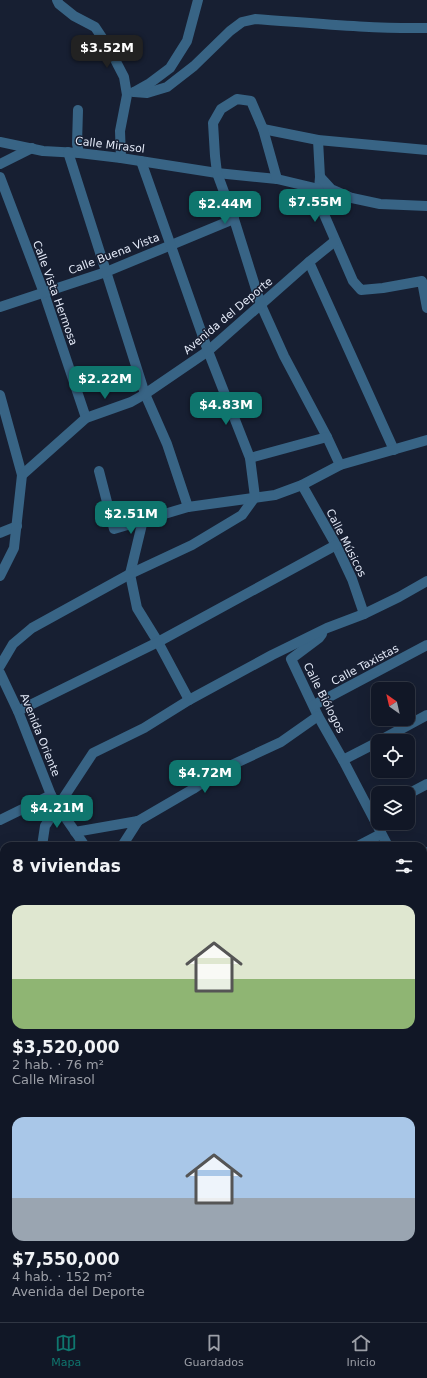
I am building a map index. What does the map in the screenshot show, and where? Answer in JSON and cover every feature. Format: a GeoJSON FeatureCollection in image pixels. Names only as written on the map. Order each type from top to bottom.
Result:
{"type":"FeatureCollection","features":[{"type":"Feature","properties":{"kind":"street"},"geometry":{"type":"LineString","coordinates":[[57,0],[59,4],[74,16],[95,27],[109,48],[131,94],[120,131],[120,158]]}},
{"type":"Feature","properties":{"kind":"street"},"geometry":{"type":"LineString","coordinates":[[131,94],[150,83],[170,68],[187,41],[198,0]]}},
{"type":"Feature","properties":{"kind":"street"},"geometry":{"type":"LineString","coordinates":[[131,94],[147,93],[167,87],[194,66],[230,31],[242,22],[254,19],[366,28],[427,28]]}},
{"type":"Feature","properties":{"kind":"street"},"geometry":{"type":"LineString","coordinates":[[277,179],[263,129],[251,100],[237,99],[221,109],[213,123],[215,156],[218,173],[261,305],[284,356],[327,437],[340,465]]}},
{"type":"Feature","properties":{"kind":"street"},"geometry":{"type":"LineString","coordinates":[[78,110],[77,144],[79,153]]}},
{"type":"Feature","properties":{"kind":"street"},"geometry":{"type":"LineString","coordinates":[[263,129],[318,140],[427,150]]}},
{"type":"Feature","properties":{"kind":"street"},"geometry":{"type":"LineString","coordinates":[[318,140],[320,177],[319,189],[322,212],[353,281],[361,290],[383,288],[422,281],[427,308]]}},
{"type":"Feature","properties":{"kind":"street","name":"Calle Mirasol"},"geometry":{"type":"LineString","coordinates":[[0,142],[43,151],[79,153],[218,173],[277,179],[319,189]]}},
{"type":"Feature","properties":{"kind":"street"},"geometry":{"type":"LineString","coordinates":[[0,164],[32,148]]}},
{"type":"Feature","properties":{"kind":"street"},"geometry":{"type":"LineString","coordinates":[[68,152],[145,394],[167,444],[188,507]]}},
{"type":"Feature","properties":{"kind":"street"},"geometry":{"type":"LineString","coordinates":[[0,666],[13,644],[32,628],[130,574],[192,545],[242,515],[255,497],[250,458],[208,351],[141,161]]}},
{"type":"Feature","properties":{"kind":"street","name":"Calle Vista Hermosa"},"geometry":{"type":"LineString","coordinates":[[0,176],[44,293],[86,418]]}},
{"type":"Feature","properties":{"kind":"street"},"geometry":{"type":"LineString","coordinates":[[320,177],[331,189],[352,198],[380,204],[427,206]]}},
{"type":"Feature","properties":{"kind":"street","name":"Calle Buena Vista"},"geometry":{"type":"LineString","coordinates":[[0,307],[106,272],[234,219]]}},
{"type":"Feature","properties":{"kind":"street","name":"Avenida del Deporte"},"geometry":{"type":"LineString","coordinates":[[86,418],[131,402],[208,351],[335,241]]}},
{"type":"Feature","properties":{"kind":"street"},"geometry":{"type":"LineString","coordinates":[[309,262],[394,450]]}},
{"type":"Feature","properties":{"kind":"street"},"geometry":{"type":"LineString","coordinates":[[0,395],[22,475],[14,548],[0,576]]}},
{"type":"Feature","properties":{"kind":"street"},"geometry":{"type":"LineString","coordinates":[[22,475],[86,418]]}},
{"type":"Feature","properties":{"kind":"street"},"geometry":{"type":"LineString","coordinates":[[250,458],[327,437]]}},
{"type":"Feature","properties":{"kind":"street"},"geometry":{"type":"LineString","coordinates":[[99,471],[114,529],[188,507],[275,495],[302,485],[340,465],[427,440]]}},
{"type":"Feature","properties":{"kind":"street","name":"Calle Músicos"},"geometry":{"type":"LineString","coordinates":[[302,485],[336,545],[352,579],[364,614]]}},
{"type":"Feature","properties":{"kind":"street"},"geometry":{"type":"LineString","coordinates":[[143,520],[130,574],[137,608],[158,642],[189,700]]}},
{"type":"Feature","properties":{"kind":"street"},"geometry":{"type":"LineString","coordinates":[[2,530],[17,526]]}},
{"type":"Feature","properties":{"kind":"street"},"geometry":{"type":"LineString","coordinates":[[18,711],[158,642],[336,545]]}},
{"type":"Feature","properties":{"kind":"street","name":"Calle Biólogos"},"geometry":{"type":"LineString","coordinates":[[371,807],[318,716],[291,659],[319,638],[327,628],[364,614],[427,581]]}},
{"type":"Feature","properties":{"kind":"street"},"geometry":{"type":"LineString","coordinates":[[43,842],[45,826],[93,753],[144,728],[189,700],[272,655],[327,628]]}},
{"type":"Feature","properties":{"kind":"street","name":"Calle Taxistas"},"geometry":{"type":"LineString","coordinates":[[314,705],[427,645]]}},
{"type":"Feature","properties":{"kind":"street","name":"Avenida Oriente"},"geometry":{"type":"LineString","coordinates":[[0,673],[18,711],[51,795],[82,842]]}},
{"type":"Feature","properties":{"kind":"street"},"geometry":{"type":"LineString","coordinates":[[392,734],[427,715]]}},
{"type":"Feature","properties":{"kind":"street"},"geometry":{"type":"LineString","coordinates":[[75,832],[138,821],[221,770],[281,742],[318,716]]}},
{"type":"Feature","properties":{"kind":"street"},"geometry":{"type":"LineString","coordinates":[[343,760],[371,745]]}},
{"type":"Feature","properties":{"kind":"street"},"geometry":{"type":"LineString","coordinates":[[415,790],[427,784]]}},
{"type":"Feature","properties":{"kind":"street"},"geometry":{"type":"LineString","coordinates":[[0,820],[51,795]]}},
{"type":"Feature","properties":{"kind":"street"},"geometry":{"type":"LineString","coordinates":[[125,842],[138,821]]}},
{"type":"Feature","properties":{"kind":"street","name":"Calle Biólogos"},"geometry":{"type":"LineString","coordinates":[[380,830],[386,842]]}},
{"type":"Feature","properties":{"kind":"street"},"geometry":{"type":"LineString","coordinates":[[366,842],[381,834]]}}]}
